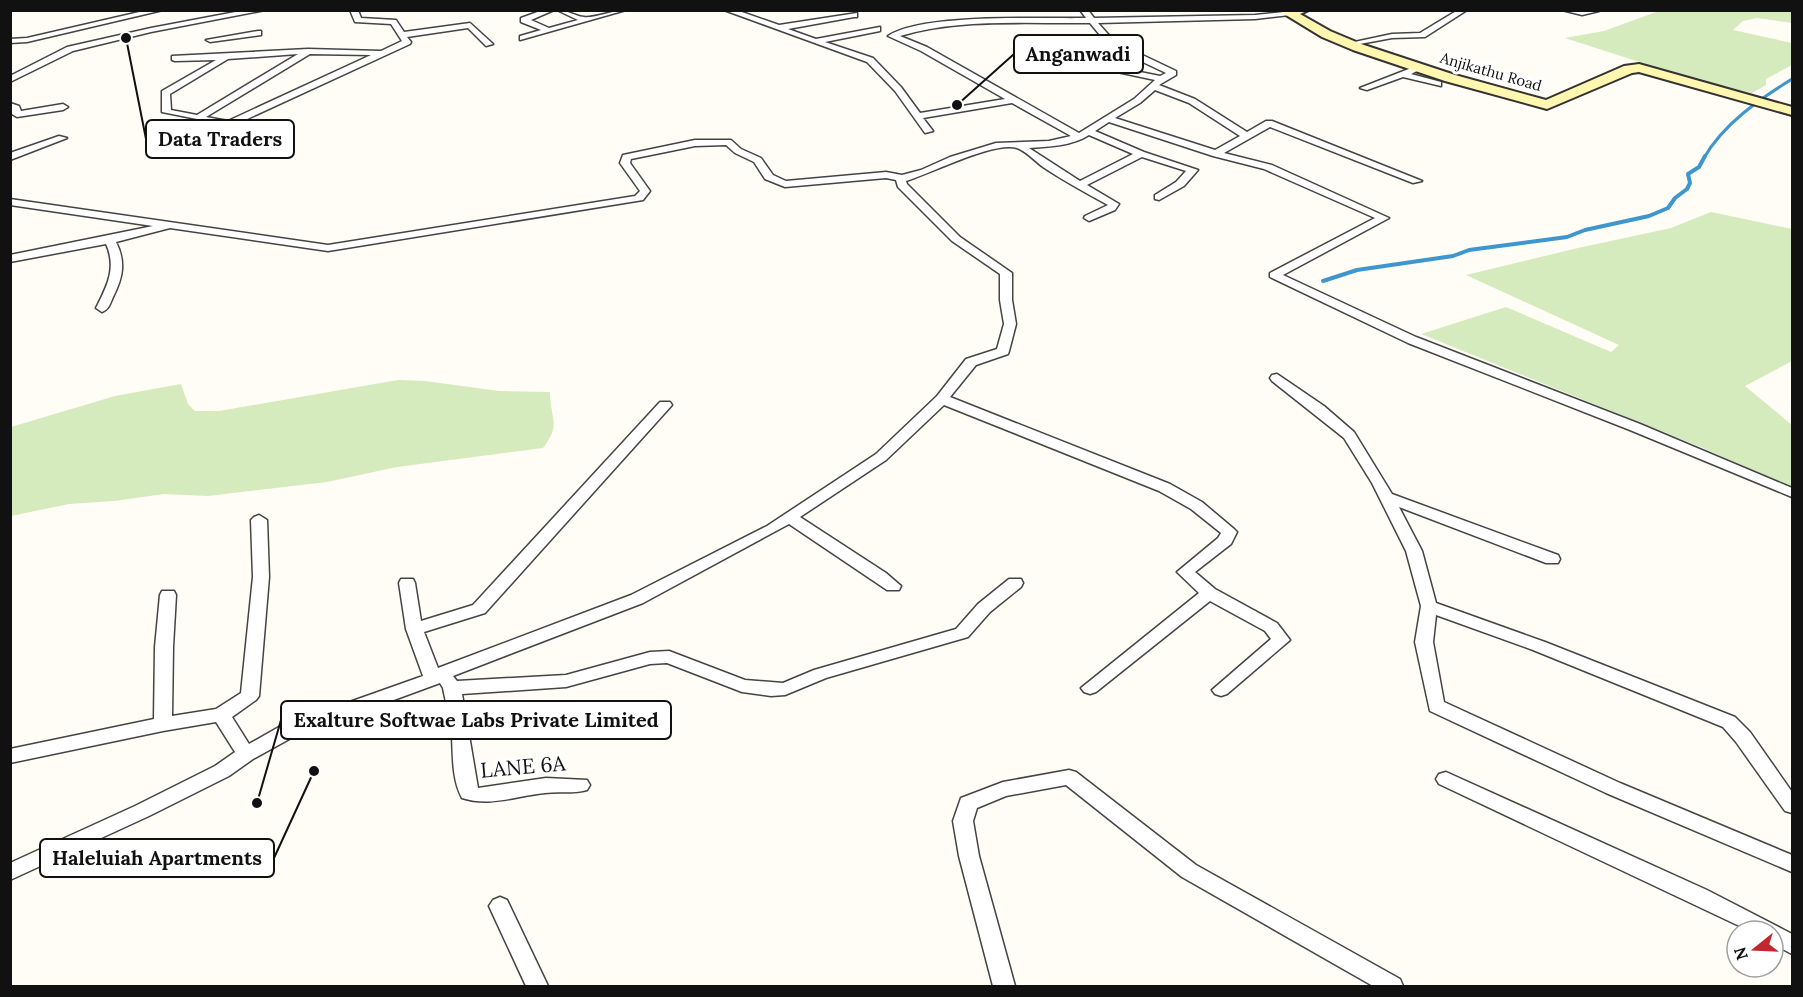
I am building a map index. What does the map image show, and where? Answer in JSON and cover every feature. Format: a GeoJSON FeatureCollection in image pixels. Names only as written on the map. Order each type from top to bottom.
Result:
{"type":"FeatureCollection","features":[{"type":"Feature","properties":{"kind":"street"},"geometry":{"type":"LineString","coordinates":[[10,41],[27,40],[159,10]]}},
{"type":"Feature","properties":{"kind":"street"},"geometry":{"type":"LineString","coordinates":[[10,80],[70,49],[151,30],[262,10]]}},
{"type":"Feature","properties":{"kind":"street"},"geometry":{"type":"LineString","coordinates":[[354,10],[358,20],[393,22],[407,42]]}},
{"type":"Feature","properties":{"kind":"street"},"geometry":{"type":"LineString","coordinates":[[549,31],[524,20],[551,10]]}},
{"type":"Feature","properties":{"kind":"street"},"geometry":{"type":"LineString","coordinates":[[560,10],[586,21]]}},
{"type":"Feature","properties":{"kind":"street"},"geometry":{"type":"LineString","coordinates":[[523,38],[623,10]]}},
{"type":"Feature","properties":{"kind":"street"},"geometry":{"type":"LineString","coordinates":[[727,10],[870,60],[898,89],[928,131]]}},
{"type":"Feature","properties":{"kind":"street"},"geometry":{"type":"LineString","coordinates":[[1003,10],[1011,21]]}},
{"type":"Feature","properties":{"kind":"street"},"geometry":{"type":"LineString","coordinates":[[892,36],[926,26],[1086,15],[1158,14],[1256,17],[1304,10]]}},
{"type":"Feature","properties":{"kind":"street"},"geometry":{"type":"LineString","coordinates":[[1348,44],[1392,36],[1422,35],[1464,10]]}},
{"type":"Feature","properties":{"kind":"street"},"geometry":{"type":"LineString","coordinates":[[1564,10],[1582,13],[1595,11]]}},
{"type":"Feature","properties":{"kind":"street"},"geometry":{"type":"LineString","coordinates":[[210,40],[259,36],[249,12]]}},
{"type":"Feature","properties":{"kind":"street"},"geometry":{"type":"LineString","coordinates":[[775,28],[851,13],[877,29],[924,49],[1012,100],[1083,134],[1193,170],[1180,184],[1160,197]]}},
{"type":"Feature","properties":{"kind":"street","name":"Anjikathu Road"},"geometry":{"type":"LineString","coordinates":[[1290,13],[1348,44],[1419,68],[1547,105],[1629,69],[1639,68],[1791,109]]}},
{"type":"Feature","properties":{"kind":"street"},"geometry":{"type":"LineString","coordinates":[[10,202],[328,248],[639,198],[645,191],[625,164],[626,157],[710,141],[728,142],[738,151],[758,160],[769,177],[785,184],[875,175],[896,176],[901,179],[925,172],[952,159],[996,146],[1049,144],[1083,134],[1137,101],[1157,82],[1173,73],[1112,44],[1086,15]]}},
{"type":"Feature","properties":{"kind":"street"},"geometry":{"type":"LineString","coordinates":[[129,16],[151,30]]}},
{"type":"Feature","properties":{"kind":"street"},"geometry":{"type":"LineString","coordinates":[[226,57],[165,93],[167,112],[229,124],[407,42],[470,25],[489,44]]}},
{"type":"Feature","properties":{"kind":"street"},"geometry":{"type":"LineString","coordinates":[[814,41],[877,29]]}},
{"type":"Feature","properties":{"kind":"street"},"geometry":{"type":"LineString","coordinates":[[175,58],[308,51],[380,53]]}},
{"type":"Feature","properties":{"kind":"street"},"geometry":{"type":"LineString","coordinates":[[198,118],[308,51]]}},
{"type":"Feature","properties":{"kind":"street"},"geometry":{"type":"LineString","coordinates":[[1083,62],[1157,82],[1222,119],[1246,136]]}},
{"type":"Feature","properties":{"kind":"street"},"geometry":{"type":"LineString","coordinates":[[1364,88],[1419,68]]}},
{"type":"Feature","properties":{"kind":"street"},"geometry":{"type":"LineString","coordinates":[[1403,74],[1438,84]]}},
{"type":"Feature","properties":{"kind":"street"},"geometry":{"type":"LineString","coordinates":[[917,116],[1012,100]]}},
{"type":"Feature","properties":{"kind":"street"},"geometry":{"type":"LineString","coordinates":[[10,106],[16,108],[17,114],[63,107]]}},
{"type":"Feature","properties":{"kind":"street"},"geometry":{"type":"LineString","coordinates":[[1108,118],[1216,154],[1268,167],[1384,218],[1274,274],[1412,340],[1635,427],[1792,493]]}},
{"type":"Feature","properties":{"kind":"street"},"geometry":{"type":"LineString","coordinates":[[1216,154],[1269,123],[1417,181]]}},
{"type":"Feature","properties":{"kind":"street"},"geometry":{"type":"LineString","coordinates":[[10,157],[62,138]]}},
{"type":"Feature","properties":{"kind":"street"},"geometry":{"type":"LineString","coordinates":[[1020,145],[1032,156],[1114,204],[1111,208],[1089,218]]}},
{"type":"Feature","properties":{"kind":"street"},"geometry":{"type":"LineString","coordinates":[[1079,185],[1141,154]]}},
{"type":"Feature","properties":{"kind":"street"},"geometry":{"type":"LineString","coordinates":[[10,872],[222,771],[246,753],[286,732],[443,680],[637,598],[790,518],[881,457],[942,399],[972,362],[1003,351],[1010,324],[1005,300],[1006,273],[956,239],[899,182],[901,179]]}},
{"type":"Feature","properties":{"kind":"street"},"geometry":{"type":"LineString","coordinates":[[10,259],[110,240],[172,224]]}},
{"type":"Feature","properties":{"kind":"street"},"geometry":{"type":"LineString","coordinates":[[102,308],[119,271],[117,253],[110,240]]}},
{"type":"Feature","properties":{"kind":"street"},"geometry":{"type":"LineString","coordinates":[[1277,378],[1349,435],[1386,497],[1414,551],[1429,606],[1424,642],[1436,706],[1613,788],[1792,864]]}},
{"type":"Feature","properties":{"kind":"street"},"geometry":{"type":"LineString","coordinates":[[942,399],[1098,462],[1160,484],[1208,511],[1230,532],[1225,541],[1185,572],[1209,593],[1271,627],[1281,640],[1221,690]]}},
{"type":"Feature","properties":{"kind":"street"},"geometry":{"type":"LineString","coordinates":[[414,629],[479,609],[665,405]]}},
{"type":"Feature","properties":{"kind":"street"},"geometry":{"type":"LineString","coordinates":[[1386,497],[1552,559]]}},
{"type":"Feature","properties":{"kind":"street"},"geometry":{"type":"LineString","coordinates":[[790,518],[809,533],[893,586]]}},
{"type":"Feature","properties":{"kind":"street"},"geometry":{"type":"LineString","coordinates":[[10,756],[163,724],[222,715],[250,696],[261,577],[258,520]]}},
{"type":"Feature","properties":{"kind":"street"},"geometry":{"type":"LineString","coordinates":[[407,583],[414,629],[443,680]]}},
{"type":"Feature","properties":{"kind":"street"},"geometry":{"type":"LineString","coordinates":[[443,680],[566,681],[650,658],[669,657],[742,686],[771,690],[785,689],[820,674],[962,633],[984,608],[1015,583]]}},
{"type":"Feature","properties":{"kind":"street"},"geometry":{"type":"LineString","coordinates":[[1090,688],[1209,593]]}},
{"type":"Feature","properties":{"kind":"street"},"geometry":{"type":"LineString","coordinates":[[163,724],[164,647],[168,595]]}},
{"type":"Feature","properties":{"kind":"street"},"geometry":{"type":"LineString","coordinates":[[1429,606],[1539,646],[1729,722],[1743,737],[1792,806]]}},
{"type":"Feature","properties":{"kind":"street","name":"LANE 6A"},"geometry":{"type":"LineString","coordinates":[[443,680],[461,734],[462,758],[469,793],[482,796],[546,785],[580,785]]}},
{"type":"Feature","properties":{"kind":"street"},"geometry":{"type":"LineString","coordinates":[[222,715],[246,753]]}},
{"type":"Feature","properties":{"kind":"street"},"geometry":{"type":"LineString","coordinates":[[1004,987],[969,856],[963,821],[968,803],[1003,789],[1069,777],[1189,871],[1392,987]]}},
{"type":"Feature","properties":{"kind":"street"},"geometry":{"type":"LineString","coordinates":[[1446,779],[1746,919]]}},
{"type":"Feature","properties":{"kind":"street"},"geometry":{"type":"LineString","coordinates":[[500,906],[537,987]]}},
{"type":"Feature","properties":{"kind":"green space"},"geometry":{"type":"Polygon","coordinates":[[[1659,11],[1792,11],[1792,23],[1757,18],[1743,21],[1733,30],[1792,43],[1792,65],[1766,79],[1766,85],[1752,93],[1695,80],[1565,38],[1604,31],[1659,11]]]}},
{"type":"Feature","properties":{"kind":"green space"},"geometry":{"type":"Polygon","coordinates":[[[1711,212],[1792,229],[1792,361],[1745,386],[1792,425],[1792,488],[1703,448],[1421,334],[1506,307],[1611,352],[1619,345],[1466,275],[1671,228],[1711,212]]]}},
{"type":"Feature","properties":{"kind":"green space"},"geometry":{"type":"Polygon","coordinates":[[[398,380],[425,381],[499,391],[550,392],[554,427],[543,448],[397,467],[327,482],[208,496],[164,494],[69,504],[11,516],[11,427],[115,396],[181,384],[188,404],[195,411],[219,411],[398,380]]]}},
{"type":"Feature","properties":{"kind":"waterway"},"geometry":{"type":"LineString","coordinates":[[1704,158],[1732,123],[1792,79]]}},
{"type":"Feature","properties":{"kind":"waterway"},"geometry":{"type":"LineString","coordinates":[[1323,281],[1357,270],[1453,256],[1469,250],[1567,237],[1585,230],[1649,216],[1668,208],[1675,198],[1687,189],[1690,183],[1688,174],[1699,167],[1705,156]]}},
{"type":"Feature","properties":{"kind":"place","name":"Data Traders"},"geometry":{"type":"Point","coordinates":[126,38]}},
{"type":"Feature","properties":{"kind":"place","name":"Anganwadi"},"geometry":{"type":"Point","coordinates":[957,105]}},
{"type":"Feature","properties":{"kind":"place","name":"Haleluiah Apartments"},"geometry":{"type":"Point","coordinates":[314,771]}},
{"type":"Feature","properties":{"kind":"place","name":"Exalture Softwae Labs Private Limited"},"geometry":{"type":"Point","coordinates":[257,803]}}]}
